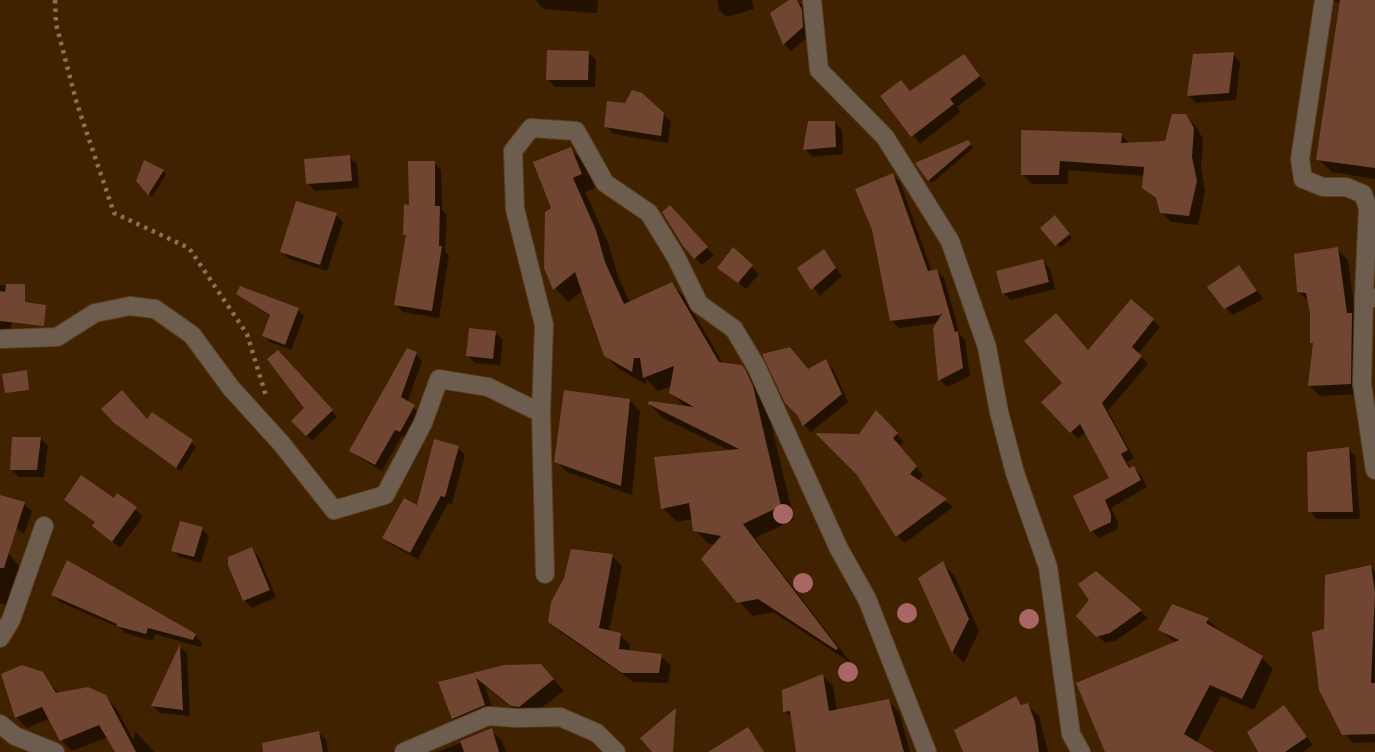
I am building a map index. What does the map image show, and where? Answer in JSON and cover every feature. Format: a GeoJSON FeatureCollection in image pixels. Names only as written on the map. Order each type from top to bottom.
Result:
{"type":"FeatureCollection","features":[{"type":"Feature","properties":{"kind":"street"},"geometry":{"type":"LineString","coordinates":[[812,0],[819,70],[885,137],[950,241],[987,347],[999,412],[1015,473],[1048,567],[1071,734],[1082,752]]}},
{"type":"Feature","properties":{"kind":"street"},"geometry":{"type":"LineString","coordinates":[[1324,0],[1300,159],[1303,179],[1323,187],[1346,187],[1363,194],[1368,208],[1370,297],[1362,384],[1370,414],[1375,470]]}},
{"type":"Feature","properties":{"kind":"street"},"geometry":{"type":"LineString","coordinates":[[545,574],[541,413],[544,325],[515,209],[513,150],[531,128],[576,131],[605,183],[649,213],[676,257],[699,304],[734,329],[756,366],[839,549],[867,599],[927,752]]}},
{"type":"Feature","properties":{"kind":"street"},"geometry":{"type":"LineString","coordinates":[[0,339],[57,337],[95,313],[130,306],[155,309],[192,335],[230,388],[281,443],[334,510],[385,495],[423,423],[439,379],[488,387],[541,413]]}},
{"type":"Feature","properties":{"kind":"street"},"geometry":{"type":"LineString","coordinates":[[0,638],[11,620],[44,526]]}},
{"type":"Feature","properties":{"kind":"street"},"geometry":{"type":"LineString","coordinates":[[404,752],[488,716],[560,717],[597,733],[616,752]]}},
{"type":"Feature","properties":{"kind":"street"},"geometry":{"type":"LineString","coordinates":[[0,724],[15,736],[55,752]]}},
{"type":"Feature","properties":{"kind":"path"},"geometry":{"type":"LineString","coordinates":[[55,0],[55,24],[114,212],[189,248],[247,334],[270,407]]}},
{"type":"Feature","properties":{"kind":"building"},"geometry":{"type":"Polygon","coordinates":[[[789,0],[797,0],[802,10],[803,27],[783,45],[770,13],[789,0]]]}},
{"type":"Feature","properties":{"kind":"building"},"geometry":{"type":"Polygon","coordinates":[[[1340,0],[1375,0],[1375,168],[1316,160],[1340,0]]]}},
{"type":"Feature","properties":{"kind":"building"},"geometry":{"type":"Polygon","coordinates":[[[547,50],[589,51],[588,80],[546,80],[547,50]]]}},
{"type":"Feature","properties":{"kind":"building"},"geometry":{"type":"Polygon","coordinates":[[[1234,52],[1229,93],[1187,96],[1193,54],[1234,52]]]}},
{"type":"Feature","properties":{"kind":"building"},"geometry":{"type":"Polygon","coordinates":[[[964,54],[980,76],[950,99],[954,104],[911,137],[880,96],[901,80],[910,91],[964,54]]]}},
{"type":"Feature","properties":{"kind":"building"},"geometry":{"type":"Polygon","coordinates":[[[632,90],[642,93],[664,113],[661,136],[604,127],[607,101],[625,103],[632,90]]]}},
{"type":"Feature","properties":{"kind":"building"},"geometry":{"type":"Polygon","coordinates":[[[1172,114],[1186,114],[1194,128],[1192,157],[1197,181],[1189,216],[1160,213],[1156,198],[1142,188],[1144,167],[1060,161],[1059,175],[1021,175],[1021,130],[1122,133],[1121,143],[1165,141],[1172,114]]]}},
{"type":"Feature","properties":{"kind":"building"},"geometry":{"type":"Polygon","coordinates":[[[808,121],[835,121],[836,147],[803,150],[808,121]]]}},
{"type":"Feature","properties":{"kind":"building"},"geometry":{"type":"Polygon","coordinates":[[[968,140],[971,144],[928,181],[915,163],[968,140]]]}},
{"type":"Feature","properties":{"kind":"building"},"geometry":{"type":"Polygon","coordinates":[[[571,147],[582,174],[573,178],[624,304],[672,282],[719,362],[742,365],[746,371],[753,386],[781,506],[743,524],[838,648],[836,650],[758,599],[737,603],[701,559],[721,536],[693,531],[689,503],[661,509],[654,457],[739,449],[648,404],[649,401],[694,407],[669,393],[674,366],[643,378],[640,358],[634,358],[632,372],[604,356],[575,272],[553,290],[544,268],[545,212],[551,208],[533,162],[571,147]]]}},
{"type":"Feature","properties":{"kind":"building"},"geometry":{"type":"Polygon","coordinates":[[[350,155],[352,181],[306,184],[304,159],[350,155]]]}},
{"type":"Feature","properties":{"kind":"building"},"geometry":{"type":"Polygon","coordinates":[[[144,160],[164,170],[148,195],[136,181],[144,160]]]}},
{"type":"Feature","properties":{"kind":"building"},"geometry":{"type":"Polygon","coordinates":[[[408,161],[435,161],[435,206],[440,206],[439,246],[442,246],[432,311],[394,305],[406,235],[403,235],[404,204],[409,205],[408,161]]]}},
{"type":"Feature","properties":{"kind":"building"},"geometry":{"type":"Polygon","coordinates":[[[893,173],[928,271],[937,269],[955,332],[958,331],[963,368],[938,381],[933,328],[943,312],[940,315],[890,321],[872,230],[855,189],[893,173]]]}},
{"type":"Feature","properties":{"kind":"building"},"geometry":{"type":"Polygon","coordinates":[[[296,201],[337,213],[320,265],[280,252],[296,201]]]}},
{"type":"Feature","properties":{"kind":"building"},"geometry":{"type":"Polygon","coordinates":[[[670,205],[708,247],[694,259],[662,212],[670,205]]]}},
{"type":"Feature","properties":{"kind":"building"},"geometry":{"type":"Polygon","coordinates":[[[1055,215],[1070,234],[1055,246],[1040,228],[1055,215]]]}},
{"type":"Feature","properties":{"kind":"building"},"geometry":{"type":"Polygon","coordinates":[[[733,247],[753,265],[738,283],[717,268],[733,247]]]}},
{"type":"Feature","properties":{"kind":"building"},"geometry":{"type":"Polygon","coordinates":[[[1338,247],[1347,313],[1352,313],[1351,384],[1308,386],[1313,343],[1310,343],[1310,313],[1306,293],[1297,292],[1294,254],[1338,247]]]}},
{"type":"Feature","properties":{"kind":"building"},"geometry":{"type":"Polygon","coordinates":[[[824,249],[836,268],[811,290],[797,268],[824,249]]]}},
{"type":"Feature","properties":{"kind":"building"},"geometry":{"type":"Polygon","coordinates":[[[1043,259],[1049,282],[1002,294],[996,271],[1043,259]]]}},
{"type":"Feature","properties":{"kind":"building"},"geometry":{"type":"Polygon","coordinates":[[[1239,265],[1257,291],[1224,309],[1207,287],[1239,265]]]}},
{"type":"Feature","properties":{"kind":"building"},"geometry":{"type":"Polygon","coordinates":[[[6,284],[25,284],[25,302],[46,305],[44,326],[0,321],[0,291],[5,292],[6,284]]]}},
{"type":"Feature","properties":{"kind":"building"},"geometry":{"type":"Polygon","coordinates":[[[240,286],[299,308],[285,345],[262,336],[270,315],[236,294],[240,286]]]}},
{"type":"Feature","properties":{"kind":"building"},"geometry":{"type":"Polygon","coordinates":[[[1131,299],[1154,319],[1132,347],[1142,356],[1102,403],[1128,450],[1121,454],[1129,468],[1134,466],[1141,480],[1105,500],[1111,514],[1111,522],[1090,532],[1073,496],[1109,478],[1080,424],[1070,433],[1041,402],[1062,383],[1024,341],[1056,313],[1088,350],[1131,299]]]}},
{"type":"Feature","properties":{"kind":"building"},"geometry":{"type":"Polygon","coordinates":[[[469,328],[496,331],[493,359],[466,356],[469,328]]]}},
{"type":"Feature","properties":{"kind":"building"},"geometry":{"type":"Polygon","coordinates":[[[790,347],[808,369],[826,359],[842,394],[803,426],[785,403],[762,354],[790,347]]]}},
{"type":"Feature","properties":{"kind":"building"},"geometry":{"type":"Polygon","coordinates":[[[407,348],[417,352],[401,397],[415,405],[400,432],[395,430],[375,465],[349,451],[407,348]]]}},
{"type":"Feature","properties":{"kind":"building"},"geometry":{"type":"Polygon","coordinates":[[[278,350],[333,410],[306,436],[291,421],[304,408],[267,359],[278,350]]]}},
{"type":"Feature","properties":{"kind":"building"},"geometry":{"type":"Polygon","coordinates":[[[27,370],[29,390],[5,393],[2,374],[27,370]]]}},
{"type":"Feature","properties":{"kind":"building"},"geometry":{"type":"Polygon","coordinates":[[[122,390],[147,419],[152,412],[193,440],[176,468],[114,423],[101,409],[122,390]]]}},
{"type":"Feature","properties":{"kind":"building"},"geometry":{"type":"Polygon","coordinates":[[[564,390],[630,399],[621,486],[554,462],[564,390]]]}},
{"type":"Feature","properties":{"kind":"building"},"geometry":{"type":"Polygon","coordinates":[[[876,410],[898,433],[893,438],[917,466],[910,474],[947,499],[896,537],[857,475],[815,433],[859,434],[876,410]]]}},
{"type":"Feature","properties":{"kind":"building"},"geometry":{"type":"Polygon","coordinates":[[[12,437],[41,437],[37,470],[10,470],[12,437]]]}},
{"type":"Feature","properties":{"kind":"building"},"geometry":{"type":"Polygon","coordinates":[[[434,439],[459,446],[445,497],[441,496],[410,553],[382,538],[404,498],[417,505],[434,439]]]}},
{"type":"Feature","properties":{"kind":"building"},"geometry":{"type":"Polygon","coordinates":[[[1349,447],[1353,512],[1308,512],[1307,452],[1349,447]]]}},
{"type":"Feature","properties":{"kind":"building"},"geometry":{"type":"Polygon","coordinates":[[[81,475],[114,498],[117,493],[137,507],[112,542],[92,526],[95,522],[64,500],[81,475]]]}},
{"type":"Feature","properties":{"kind":"building"},"geometry":{"type":"Polygon","coordinates":[[[0,495],[25,502],[4,568],[0,568],[0,495]]]}},
{"type":"Feature","properties":{"kind":"building"},"geometry":{"type":"Polygon","coordinates":[[[180,521],[203,527],[194,557],[171,551],[180,521]]]}},
{"type":"Feature","properties":{"kind":"building"},"geometry":{"type":"Polygon","coordinates":[[[252,547],[270,590],[243,601],[228,565],[228,557],[252,547]]]}},
{"type":"Feature","properties":{"kind":"building"},"geometry":{"type":"Polygon","coordinates":[[[571,549],[613,554],[599,628],[621,633],[619,649],[662,654],[659,673],[622,673],[548,622],[551,602],[564,578],[571,549]]]}},
{"type":"Feature","properties":{"kind":"building"},"geometry":{"type":"Polygon","coordinates":[[[67,560],[196,634],[193,640],[148,628],[146,634],[116,626],[117,624],[51,595],[67,560]]]}},
{"type":"Feature","properties":{"kind":"building"},"geometry":{"type":"Polygon","coordinates":[[[943,561],[969,619],[952,653],[918,578],[943,561]]]}},
{"type":"Feature","properties":{"kind":"building"},"geometry":{"type":"Polygon","coordinates":[[[1371,565],[1375,592],[1371,683],[1375,683],[1375,734],[1342,735],[1319,690],[1312,632],[1324,629],[1325,575],[1371,565]]]}},
{"type":"Feature","properties":{"kind":"building"},"geometry":{"type":"Polygon","coordinates":[[[1096,571],[1142,610],[1110,633],[1096,637],[1076,616],[1089,600],[1078,584],[1096,571]]]}},
{"type":"Feature","properties":{"kind":"building"},"geometry":{"type":"Polygon","coordinates":[[[1172,604],[1209,618],[1206,623],[1263,656],[1242,699],[1210,685],[1184,734],[1214,752],[1105,752],[1076,683],[1179,640],[1158,630],[1172,604]]]}},
{"type":"Feature","properties":{"kind":"building"},"geometry":{"type":"Polygon","coordinates":[[[180,644],[183,710],[151,706],[180,644]]]}},
{"type":"Feature","properties":{"kind":"building"},"geometry":{"type":"Polygon","coordinates":[[[541,664],[554,679],[519,707],[511,706],[476,678],[485,705],[452,719],[438,682],[504,665],[541,664]]]}},
{"type":"Feature","properties":{"kind":"building"},"geometry":{"type":"Polygon","coordinates":[[[22,665],[43,672],[56,693],[88,687],[106,695],[136,752],[115,752],[99,725],[60,741],[42,707],[15,718],[1,674],[22,665]]]}},
{"type":"Feature","properties":{"kind":"building"},"geometry":{"type":"Polygon","coordinates":[[[823,674],[829,711],[889,699],[904,752],[796,752],[790,711],[783,712],[782,690],[823,674]]]}},
{"type":"Feature","properties":{"kind":"building"},"geometry":{"type":"Polygon","coordinates":[[[1016,696],[1021,705],[1028,703],[1035,722],[1039,752],[963,752],[954,730],[1016,696]]]}},
{"type":"Feature","properties":{"kind":"building"},"geometry":{"type":"Polygon","coordinates":[[[1284,705],[1307,737],[1285,752],[1258,752],[1247,732],[1284,705]]]}},
{"type":"Feature","properties":{"kind":"building"},"geometry":{"type":"Polygon","coordinates":[[[676,708],[673,752],[652,752],[640,738],[676,708]]]}},
{"type":"Feature","properties":{"kind":"building"},"geometry":{"type":"Polygon","coordinates":[[[748,727],[764,752],[708,752],[748,727]]]}},
{"type":"Feature","properties":{"kind":"building"},"geometry":{"type":"Polygon","coordinates":[[[492,728],[499,752],[464,752],[460,741],[492,728]]]}},
{"type":"Feature","properties":{"kind":"building"},"geometry":{"type":"Polygon","coordinates":[[[319,731],[323,752],[263,752],[262,743],[319,731]]]}}]}
